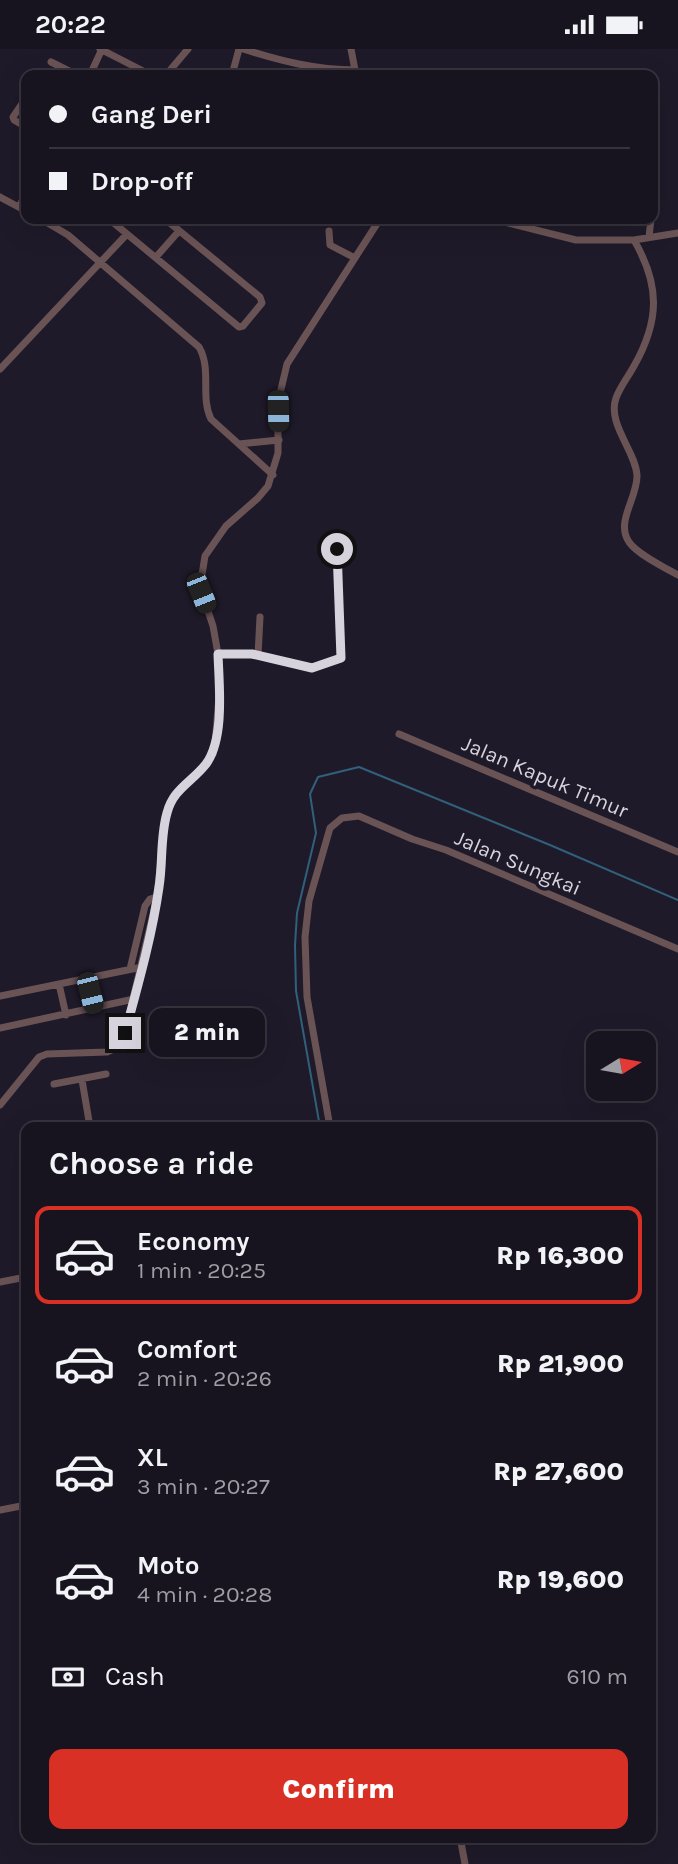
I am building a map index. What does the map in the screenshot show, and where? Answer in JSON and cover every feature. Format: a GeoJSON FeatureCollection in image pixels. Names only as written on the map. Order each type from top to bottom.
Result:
{"type":"FeatureCollection","features":[{"type":"Feature","properties":{"kind":"street"},"geometry":{"type":"LineString","coordinates":[[92,70],[101,49],[141,70]]}},
{"type":"Feature","properties":{"kind":"street"},"geometry":{"type":"LineString","coordinates":[[170,70],[186,52],[173,49]]}},
{"type":"Feature","properties":{"kind":"street"},"geometry":{"type":"LineString","coordinates":[[233,70],[236,53],[241,49],[314,70]]}},
{"type":"Feature","properties":{"kind":"street"},"geometry":{"type":"LineString","coordinates":[[351,49],[356,70]]}},
{"type":"Feature","properties":{"kind":"street"},"geometry":{"type":"LineString","coordinates":[[51,62],[68,70]]}},
{"type":"Feature","properties":{"kind":"street"},"geometry":{"type":"LineString","coordinates":[[21,105],[13,117],[14,121],[21,124]]}},
{"type":"Feature","properties":{"kind":"street"},"geometry":{"type":"LineString","coordinates":[[0,197],[21,208]]}},
{"type":"Feature","properties":{"kind":"street"},"geometry":{"type":"LineString","coordinates":[[49,224],[68,235],[102,263],[198,347],[205,366],[208,414],[219,429],[273,475]]}},
{"type":"Feature","properties":{"kind":"street"},"geometry":{"type":"LineString","coordinates":[[115,224],[239,327],[243,326],[262,303],[260,297],[171,224]]}},
{"type":"Feature","properties":{"kind":"street"},"geometry":{"type":"LineString","coordinates":[[0,1105],[39,1057],[47,1054],[107,1052],[115,1049],[125,1033],[157,897],[169,806],[174,795],[213,754],[219,696],[218,654],[213,626],[200,587],[205,556],[226,526],[264,492],[273,475],[279,440],[279,392],[287,364],[377,224]]}},
{"type":"Feature","properties":{"kind":"street"},"geometry":{"type":"LineString","coordinates":[[512,224],[576,240],[634,240],[678,233]]}},
{"type":"Feature","properties":{"kind":"street"},"geometry":{"type":"LineString","coordinates":[[649,237],[651,224]]}},
{"type":"Feature","properties":{"kind":"street"},"geometry":{"type":"LineString","coordinates":[[156,257],[179,231]]}},
{"type":"Feature","properties":{"kind":"street"},"geometry":{"type":"LineString","coordinates":[[329,231],[330,245],[355,258]]}},
{"type":"Feature","properties":{"kind":"street"},"geometry":{"type":"LineString","coordinates":[[0,369],[127,235]]}},
{"type":"Feature","properties":{"kind":"street"},"geometry":{"type":"LineString","coordinates":[[634,240],[650,271],[654,311],[648,339],[614,404],[615,417],[637,474],[624,529],[634,548],[678,575]]}},
{"type":"Feature","properties":{"kind":"street"},"geometry":{"type":"LineString","coordinates":[[239,444],[279,440]]}},
{"type":"Feature","properties":{"kind":"street"},"geometry":{"type":"LineString","coordinates":[[218,654],[258,655],[312,668],[341,658],[337,549]]}},
{"type":"Feature","properties":{"kind":"street"},"geometry":{"type":"LineString","coordinates":[[258,655],[260,617]]}},
{"type":"Feature","properties":{"kind":"street","name":"Jalan Kapuk Timur"},"geometry":{"type":"LineString","coordinates":[[399,734],[678,852]]}},
{"type":"Feature","properties":{"kind":"street","name":"Jalan Sungkai"},"geometry":{"type":"LineString","coordinates":[[329,1122],[307,997],[305,937],[309,901],[318,865],[330,828],[342,818],[359,816],[678,949]]}},
{"type":"Feature","properties":{"kind":"street"},"geometry":{"type":"LineString","coordinates":[[130,968],[145,906],[150,899],[157,897]]}},
{"type":"Feature","properties":{"kind":"street"},"geometry":{"type":"LineString","coordinates":[[0,996],[142,967]]}},
{"type":"Feature","properties":{"kind":"street"},"geometry":{"type":"LineString","coordinates":[[86,977],[93,1009]]}},
{"type":"Feature","properties":{"kind":"street"},"geometry":{"type":"LineString","coordinates":[[59,984],[65,1015]]}},
{"type":"Feature","properties":{"kind":"street"},"geometry":{"type":"LineString","coordinates":[[0,1028],[134,999]]}},
{"type":"Feature","properties":{"kind":"street"},"geometry":{"type":"LineString","coordinates":[[54,1084],[106,1074]]}},
{"type":"Feature","properties":{"kind":"street"},"geometry":{"type":"LineString","coordinates":[[82,1080],[89,1122]]}},
{"type":"Feature","properties":{"kind":"street"},"geometry":{"type":"LineString","coordinates":[[0,1282],[21,1278]]}},
{"type":"Feature","properties":{"kind":"street"},"geometry":{"type":"LineString","coordinates":[[0,1510],[21,1506]]}},
{"type":"Feature","properties":{"kind":"street"},"geometry":{"type":"LineString","coordinates":[[461,1843],[465,1864]]}},
{"type":"Feature","properties":{"kind":"waterway"},"geometry":{"type":"LineString","coordinates":[[319,1122],[296,991],[295,945],[297,913],[316,833],[310,794],[318,777],[359,767],[678,900]]}},
{"type":"Feature","properties":{"kind":"route"},"geometry":{"type":"LineString","coordinates":[[125,1033],[157,897],[169,806],[174,795],[213,754],[219,696],[218,654],[252,654],[312,668],[341,658],[337,549]]}}]}
